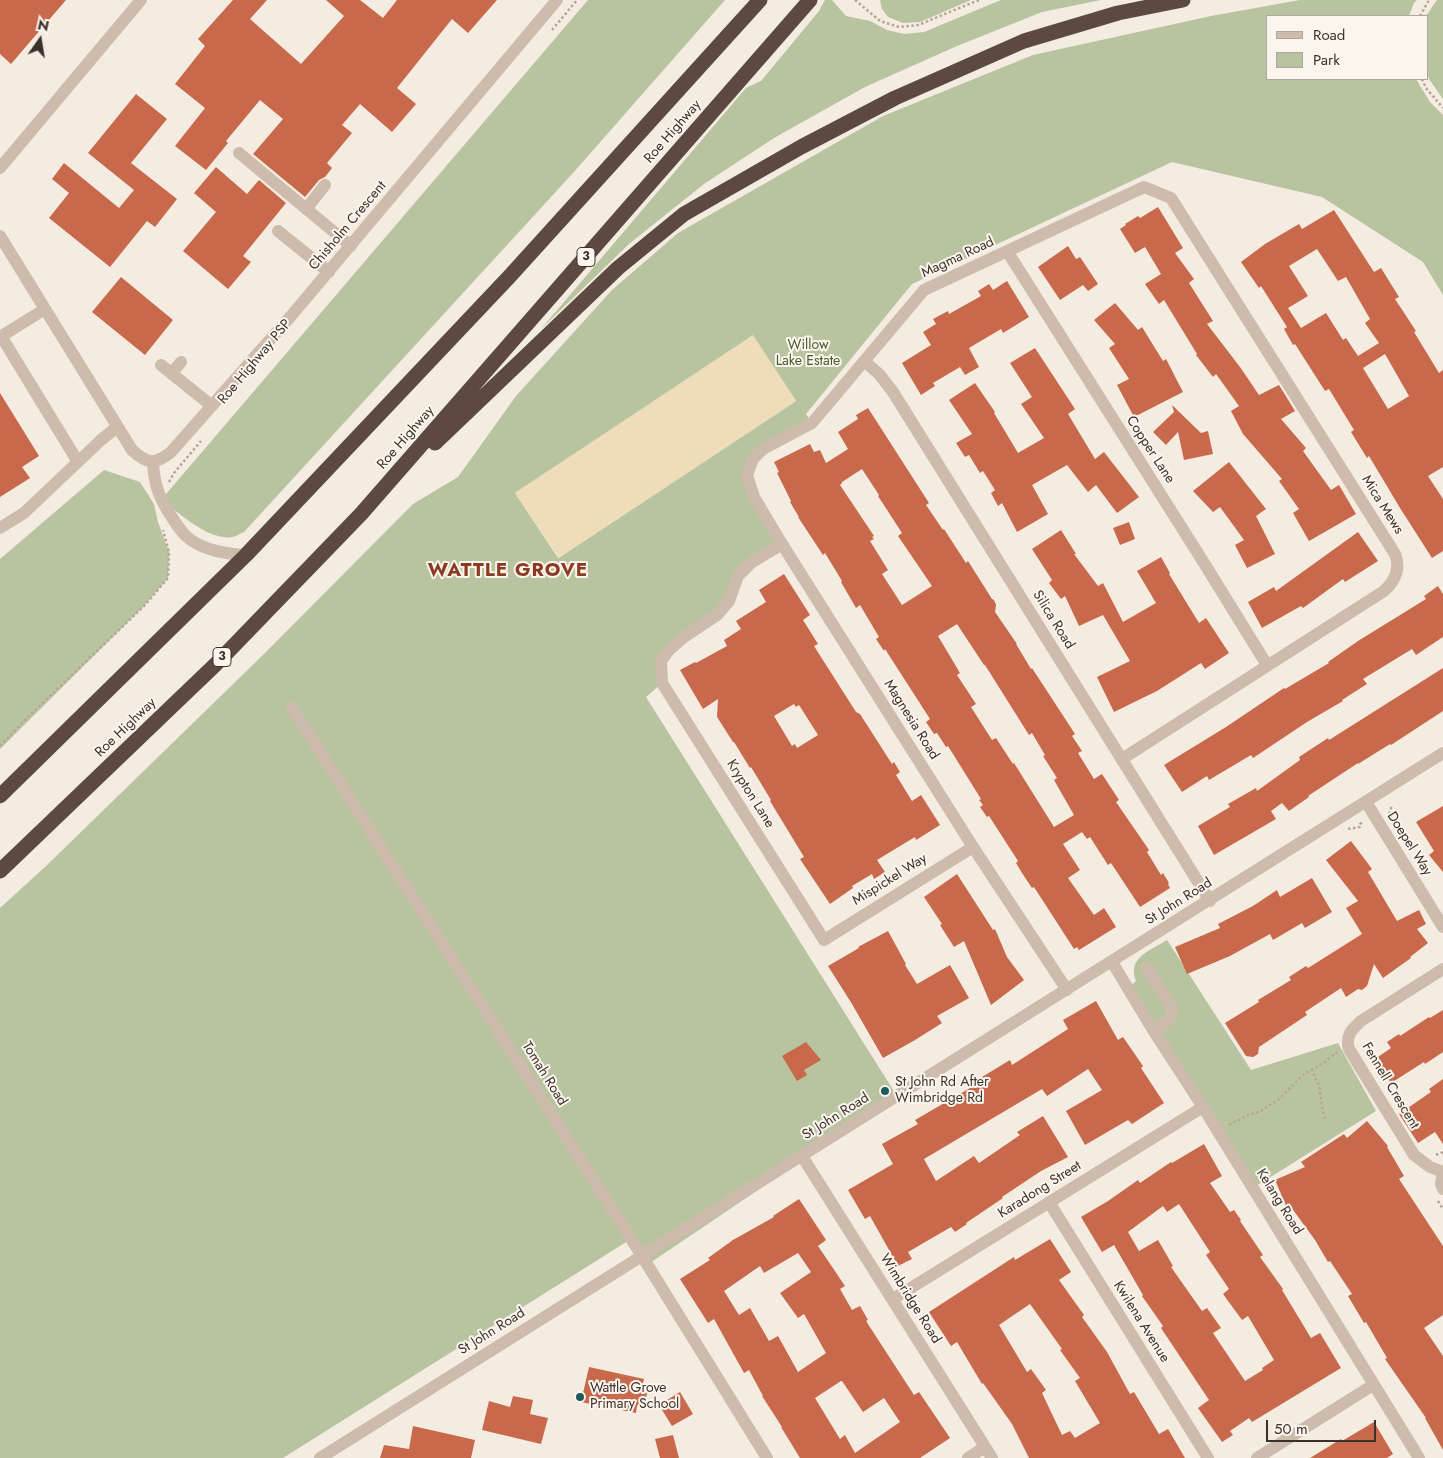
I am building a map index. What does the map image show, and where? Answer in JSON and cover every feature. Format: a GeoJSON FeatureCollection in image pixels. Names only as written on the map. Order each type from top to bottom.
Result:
{"type":"FeatureCollection","features":[{"type":"Feature","properties":{"kind":"highway","name":"Roe Highway"},"geometry":{"type":"LineString","coordinates":[[0,796],[246,555],[516,270],[760,0]]}},
{"type":"Feature","properties":{"kind":"highway","name":"Roe Highway"},"geometry":{"type":"LineString","coordinates":[[0,871],[216,664],[362,514],[810,0]]}},
{"type":"Feature","properties":{"kind":"highway"},"geometry":{"type":"LineString","coordinates":[[362,514],[618,268],[684,214],[801,147],[895,98],[1024,41],[1118,13],[1183,0]]}},
{"type":"Feature","properties":{"kind":"street"},"geometry":{"type":"LineString","coordinates":[[0,168],[141,0]]}},
{"type":"Feature","properties":{"kind":"street","name":"Chisholm Crescent"},"geometry":{"type":"LineString","coordinates":[[153,462],[163,459],[171,452],[212,406],[329,272],[557,0]]}},
{"type":"Feature","properties":{"kind":"street"},"geometry":{"type":"LineString","coordinates":[[239,153],[350,246]]}},
{"type":"Feature","properties":{"kind":"street"},"geometry":{"type":"LineString","coordinates":[[306,209],[325,185]]}},
{"type":"Feature","properties":{"kind":"street","name":"Magma Road"},"geometry":{"type":"LineString","coordinates":[[753,459],[763,449],[812,423],[924,290],[1144,187]]}},
{"type":"Feature","properties":{"kind":"street","name":"Mica Mews"},"geometry":{"type":"LineString","coordinates":[[1122,759],[1384,591],[1391,584],[1398,568],[1395,554],[1171,198],[1144,187]]}},
{"type":"Feature","properties":{"kind":"street"},"geometry":{"type":"LineString","coordinates":[[278,231],[329,272]]}},
{"type":"Feature","properties":{"kind":"street"},"geometry":{"type":"LineString","coordinates":[[0,236],[132,450],[141,459],[153,462],[154,480],[161,500],[178,527],[186,536],[207,547],[231,554],[246,555]]}},
{"type":"Feature","properties":{"kind":"street","name":"Copper Lane"},"geometry":{"type":"LineString","coordinates":[[1007,251],[1267,665]]}},
{"type":"Feature","properties":{"kind":"street"},"geometry":{"type":"LineString","coordinates":[[45,309],[1,337],[78,462]]}},
{"type":"Feature","properties":{"kind":"street","name":"Silica Road"},"geometry":{"type":"LineString","coordinates":[[864,361],[879,374],[893,392],[1210,901]]}},
{"type":"Feature","properties":{"kind":"street"},"geometry":{"type":"LineString","coordinates":[[172,373],[181,362]]}},
{"type":"Feature","properties":{"kind":"street"},"geometry":{"type":"LineString","coordinates":[[161,365],[212,406]]}},
{"type":"Feature","properties":{"kind":"street"},"geometry":{"type":"LineString","coordinates":[[0,528],[24,513],[118,427]]}},
{"type":"Feature","properties":{"kind":"street","name":"Magnesia Road"},"geometry":{"type":"LineString","coordinates":[[753,459],[747,475],[754,498],[973,847],[1067,990]]}},
{"type":"Feature","properties":{"kind":"street","name":"Krypton Lane"},"geometry":{"type":"LineString","coordinates":[[782,544],[752,562],[738,576],[729,601],[718,615],[684,637],[669,650],[661,661],[662,683],[824,940]]}},
{"type":"Feature","properties":{"kind":"street","name":"Tomah Road"},"geometry":{"type":"LineString","coordinates":[[292,708],[642,1256],[767,1458]]}},
{"type":"Feature","properties":{"kind":"street","name":"St John Road"},"geometry":{"type":"LineString","coordinates":[[320,1458],[1443,753]]}},
{"type":"Feature","properties":{"kind":"street","name":"Doepel Way"},"geometry":{"type":"LineString","coordinates":[[1366,802],[1443,927]]}},
{"type":"Feature","properties":{"kind":"street","name":"Mispickel Way"},"geometry":{"type":"LineString","coordinates":[[824,940],[973,847]]}},
{"type":"Feature","properties":{"kind":"street","name":"Kelang Road"},"geometry":{"type":"LineString","coordinates":[[1112,962],[1419,1458]]}},
{"type":"Feature","properties":{"kind":"street"},"geometry":{"type":"LineString","coordinates":[[1147,968],[1172,1008],[1172,1016],[1168,1021],[1153,1030]]}},
{"type":"Feature","properties":{"kind":"street","name":"Fennell Crescent"},"geometry":{"type":"LineString","coordinates":[[1443,969],[1361,1021],[1350,1032],[1347,1044],[1414,1155],[1430,1167],[1443,1171],[1441,1184],[1443,1189]]}},
{"type":"Feature","properties":{"kind":"street","name":"Karadong Street"},"geometry":{"type":"LineString","coordinates":[[893,1299],[1203,1107]]}},
{"type":"Feature","properties":{"kind":"street","name":"Wimbridge Road"},"geometry":{"type":"LineString","coordinates":[[802,1156],[989,1452]]}},
{"type":"Feature","properties":{"kind":"street","name":"Kwilena Avenue"},"geometry":{"type":"LineString","coordinates":[[1048,1202],[1208,1458]]}},
{"type":"Feature","properties":{"kind":"street"},"geometry":{"type":"LineString","coordinates":[[1256,1458],[1373,1385]]}},
{"type":"Feature","properties":{"kind":"street"},"geometry":{"type":"LineString","coordinates":[[968,1458],[989,1452]]}},
{"type":"Feature","properties":{"kind":"path"},"geometry":{"type":"LineString","coordinates":[[551,30],[577,0]]}},
{"type":"Feature","properties":{"kind":"path"},"geometry":{"type":"LineString","coordinates":[[855,0],[880,21],[899,27],[918,25],[979,0]]}},
{"type":"Feature","properties":{"kind":"path"},"geometry":{"type":"LineString","coordinates":[[1420,15],[1430,0]]}},
{"type":"Feature","properties":{"kind":"path"},"geometry":{"type":"LineString","coordinates":[[1422,80],[1426,88],[1443,108]]}},
{"type":"Feature","properties":{"kind":"path"},"geometry":{"type":"LineString","coordinates":[[161,500],[174,472],[206,435]]}},
{"type":"Feature","properties":{"kind":"path"},"geometry":{"type":"LineString","coordinates":[[0,746],[144,606],[168,578],[169,552],[163,528]]}},
{"type":"Feature","properties":{"kind":"path"},"geometry":{"type":"LineString","coordinates":[[1219,1133],[1238,1120],[1259,1112],[1279,1099],[1303,1075],[1347,1044]]}},
{"type":"Feature","properties":{"kind":"path"},"geometry":{"type":"LineString","coordinates":[[1312,1069],[1319,1085],[1326,1120]]}},
{"type":"Feature","properties":{"kind":"path"},"geometry":{"type":"LineString","coordinates":[[1436,1154],[1443,1152]]}},
{"type":"Feature","properties":{"kind":"green space"},"geometry":{"type":"Polygon","coordinates":[[[588,0],[725,0],[573,173],[244,532],[233,537],[214,535],[195,525],[161,500],[588,0]]]}},
{"type":"Feature","properties":{"kind":"green space"},"geometry":{"type":"Polygon","coordinates":[[[825,0],[832,0],[846,16],[870,21],[887,30],[904,34],[924,32],[1001,0],[1101,0],[1042,12],[957,46],[865,87],[774,138],[704,184],[629,244],[541,329],[746,88],[761,81],[819,11],[825,0]]]}},
{"type":"Feature","properties":{"kind":"green space"},"geometry":{"type":"Polygon","coordinates":[[[880,0],[971,0],[920,22],[903,23],[888,17],[882,9],[880,0]]]}},
{"type":"Feature","properties":{"kind":"green space","name":"Willow Lake Estate"},"geometry":{"type":"Polygon","coordinates":[[[1300,0],[1417,0],[1409,15],[1266,15],[1266,80],[1417,80],[1430,102],[1443,115],[1443,295],[1423,262],[1322,197],[1172,162],[912,284],[806,414],[812,423],[763,449],[747,475],[782,544],[752,562],[729,601],[669,650],[662,683],[646,697],[897,1096],[647,1265],[631,1239],[283,1458],[0,1458],[0,908],[45,867],[266,652],[413,504],[458,477],[516,396],[612,290],[678,233],[883,116],[1033,55],[1211,16],[1300,0]],[[753,336],[515,493],[558,558],[796,401],[753,336]]]}},
{"type":"Feature","properties":{"kind":"green space"},"geometry":{"type":"Polygon","coordinates":[[[1437,0],[1443,0],[1443,99],[1428,76],[1427,15],[1437,0]]]}},
{"type":"Feature","properties":{"kind":"green space"},"geometry":{"type":"Polygon","coordinates":[[[104,470],[140,482],[154,504],[158,522],[169,552],[168,578],[144,606],[0,749],[0,559],[104,470]]]}},
{"type":"Feature","properties":{"kind":"green space"},"geometry":{"type":"Polygon","coordinates":[[[1167,940],[1251,1070],[1338,1043],[1376,1111],[1253,1188],[1128,988],[1136,981],[1134,973],[1137,960],[1147,951],[1167,940]]]}},
{"type":"Feature","properties":{"kind":"sand"},"geometry":{"type":"Polygon","coordinates":[[[753,335],[796,401],[559,558],[515,493],[753,335]]]}},
{"type":"Feature","properties":{"kind":"building"},"geometry":{"type":"Polygon","coordinates":[[[0,0],[66,0],[11,64],[0,54],[0,0]]]}},
{"type":"Feature","properties":{"kind":"building"},"geometry":{"type":"Polygon","coordinates":[[[233,0],[267,0],[250,19],[301,64],[344,16],[326,0],[360,0],[383,18],[397,0],[497,0],[468,33],[452,19],[397,88],[416,104],[392,132],[360,104],[342,125],[352,133],[327,163],[332,168],[305,197],[253,154],[283,119],[260,100],[226,141],[228,143],[206,170],[175,146],[205,108],[175,84],[205,46],[198,39],[233,0]]]}},
{"type":"Feature","properties":{"kind":"building"},"geometry":{"type":"Polygon","coordinates":[[[136,94],[167,119],[131,163],[177,199],[155,227],[147,221],[110,267],[49,218],[69,193],[52,179],[64,163],[119,208],[134,190],[88,153],[136,94]]]}},
{"type":"Feature","properties":{"kind":"building"},"geometry":{"type":"Polygon","coordinates":[[[216,167],[247,194],[259,180],[286,203],[243,256],[251,262],[228,289],[183,251],[216,212],[194,193],[216,167]]]}},
{"type":"Feature","properties":{"kind":"building"},"geometry":{"type":"Polygon","coordinates":[[[1158,207],[1183,248],[1175,253],[1194,279],[1189,283],[1213,321],[1207,324],[1259,395],[1279,385],[1295,411],[1281,419],[1306,448],[1303,451],[1331,490],[1339,485],[1356,514],[1309,541],[1293,513],[1299,509],[1279,481],[1282,479],[1243,434],[1231,411],[1239,406],[1216,374],[1213,377],[1196,355],[1164,300],[1159,304],[1145,284],[1161,274],[1145,247],[1135,253],[1120,229],[1138,216],[1140,218],[1158,207]]]}},
{"type":"Feature","properties":{"kind":"building"},"geometry":{"type":"Polygon","coordinates":[[[1334,210],[1374,272],[1381,268],[1399,297],[1395,299],[1416,331],[1414,332],[1439,373],[1443,370],[1443,467],[1428,476],[1443,499],[1443,551],[1432,558],[1369,456],[1367,458],[1351,432],[1354,430],[1329,389],[1325,391],[1295,344],[1293,345],[1284,329],[1287,327],[1261,286],[1259,288],[1241,262],[1265,244],[1299,224],[1302,229],[1334,210]],[[1317,249],[1289,266],[1308,296],[1288,308],[1301,328],[1326,313],[1343,340],[1346,338],[1358,356],[1379,343],[1365,323],[1370,319],[1346,277],[1338,281],[1317,249]],[[1385,354],[1363,368],[1388,409],[1409,396],[1385,354]]]}},
{"type":"Feature","properties":{"kind":"building"},"geometry":{"type":"Polygon","coordinates":[[[1068,246],[1076,259],[1080,257],[1098,284],[1088,291],[1083,285],[1060,300],[1038,267],[1068,246]]]}},
{"type":"Feature","properties":{"kind":"building"},"geometry":{"type":"Polygon","coordinates":[[[121,277],[173,320],[145,355],[92,312],[121,277]]]}},
{"type":"Feature","properties":{"kind":"building"},"geometry":{"type":"Polygon","coordinates":[[[1007,281],[1029,317],[1003,333],[1001,329],[969,348],[979,367],[965,375],[960,367],[933,383],[935,386],[921,395],[902,363],[931,345],[923,332],[936,324],[933,319],[948,311],[949,314],[981,296],[978,291],[989,284],[993,290],[1007,281]]]}},
{"type":"Feature","properties":{"kind":"building"},"geometry":{"type":"Polygon","coordinates":[[[1115,303],[1138,330],[1142,327],[1163,361],[1166,359],[1183,392],[1134,417],[1117,385],[1129,379],[1109,348],[1115,344],[1094,320],[1115,303]]]}},
{"type":"Feature","properties":{"kind":"building"},"geometry":{"type":"Polygon","coordinates":[[[1035,348],[1075,409],[1068,414],[1095,459],[1104,452],[1139,497],[1117,513],[1096,485],[1088,492],[1067,465],[1032,485],[1048,514],[1017,532],[1002,503],[998,506],[991,493],[995,490],[983,471],[980,473],[969,455],[965,457],[956,443],[972,434],[949,400],[975,383],[995,412],[1018,453],[1044,438],[1021,404],[1032,397],[1010,363],[1035,348]]]}},
{"type":"Feature","properties":{"kind":"building"},"geometry":{"type":"Polygon","coordinates":[[[0,393],[39,456],[22,467],[30,478],[0,497],[0,393]]]}},
{"type":"Feature","properties":{"kind":"building"},"geometry":{"type":"Polygon","coordinates":[[[1172,405],[1201,433],[1208,431],[1213,454],[1184,460],[1178,432],[1166,445],[1153,432],[1174,412],[1172,405]]]}},
{"type":"Feature","properties":{"kind":"building"},"geometry":{"type":"Polygon","coordinates":[[[868,408],[929,503],[926,505],[966,563],[968,561],[994,600],[996,605],[995,612],[1075,734],[1072,736],[1082,751],[1078,753],[1094,779],[1102,774],[1119,800],[1116,802],[1149,850],[1147,852],[1161,875],[1163,873],[1169,883],[1170,888],[1140,907],[1111,863],[1108,865],[1090,837],[1087,839],[1082,832],[1063,844],[1080,870],[1068,878],[1094,915],[1104,908],[1116,927],[1079,950],[1077,947],[1074,949],[1034,887],[1032,888],[1022,873],[1016,863],[1018,861],[989,816],[987,817],[980,807],[983,805],[979,800],[981,799],[948,746],[946,747],[937,733],[934,734],[926,722],[930,719],[885,649],[884,651],[876,639],[879,637],[860,605],[856,608],[825,553],[823,555],[798,517],[777,473],[779,472],[774,462],[810,444],[814,452],[820,450],[826,463],[848,449],[838,432],[858,419],[856,415],[868,408]],[[862,469],[840,485],[874,536],[872,537],[874,539],[870,541],[888,570],[882,574],[902,605],[932,586],[898,536],[902,533],[862,469]],[[957,624],[938,636],[960,673],[957,675],[976,704],[971,707],[992,740],[996,738],[1014,763],[1054,827],[1074,815],[1054,780],[1057,778],[1043,756],[1045,755],[1032,733],[1029,735],[957,624]]]}},
{"type":"Feature","properties":{"kind":"building"},"geometry":{"type":"Polygon","coordinates":[[[1229,462],[1266,509],[1256,516],[1275,554],[1247,568],[1235,545],[1244,540],[1220,507],[1213,512],[1193,491],[1229,462]]]}},
{"type":"Feature","properties":{"kind":"building"},"geometry":{"type":"Polygon","coordinates":[[[1129,522],[1135,539],[1120,545],[1113,528],[1129,522]]]}},
{"type":"Feature","properties":{"kind":"building"},"geometry":{"type":"Polygon","coordinates":[[[1061,530],[1076,554],[1074,554],[1098,586],[1103,583],[1123,622],[1156,603],[1137,571],[1161,557],[1169,574],[1199,623],[1206,618],[1229,653],[1205,669],[1201,663],[1157,691],[1114,712],[1097,677],[1130,661],[1103,615],[1079,626],[1065,596],[1061,599],[1049,583],[1052,580],[1032,549],[1061,530]]]}},
{"type":"Feature","properties":{"kind":"building"},"geometry":{"type":"Polygon","coordinates":[[[1358,532],[1378,561],[1345,582],[1343,579],[1303,608],[1301,606],[1262,628],[1248,602],[1274,587],[1276,591],[1358,532]]]}},
{"type":"Feature","properties":{"kind":"building"},"geometry":{"type":"Polygon","coordinates":[[[784,574],[810,615],[803,620],[818,644],[814,646],[856,712],[860,714],[892,764],[894,762],[900,772],[896,775],[912,801],[921,795],[940,825],[916,840],[915,837],[877,860],[885,872],[874,879],[872,874],[852,886],[853,888],[830,904],[800,859],[804,857],[771,800],[717,717],[718,699],[703,709],[680,670],[727,646],[724,640],[741,629],[736,621],[766,602],[759,590],[784,574]],[[794,704],[774,716],[792,746],[795,744],[797,748],[818,735],[799,705],[796,707],[794,704]]]}},
{"type":"Feature","properties":{"kind":"building"},"geometry":{"type":"Polygon","coordinates":[[[1438,586],[1443,594],[1443,637],[1416,655],[1412,649],[1363,679],[1367,684],[1253,758],[1251,755],[1209,780],[1207,776],[1182,792],[1164,765],[1226,727],[1284,688],[1329,663],[1358,641],[1426,599],[1424,596],[1438,586]]]}},
{"type":"Feature","properties":{"kind":"building"},"geometry":{"type":"Polygon","coordinates":[[[1443,668],[1443,711],[1391,745],[1358,763],[1289,811],[1282,803],[1271,811],[1276,819],[1214,855],[1198,826],[1230,807],[1228,804],[1256,788],[1257,791],[1300,760],[1299,757],[1328,738],[1329,740],[1443,668]]]}},
{"type":"Feature","properties":{"kind":"building"},"geometry":{"type":"Polygon","coordinates":[[[1443,806],[1443,872],[1429,855],[1434,851],[1416,822],[1443,806]]]}},
{"type":"Feature","properties":{"kind":"building"},"geometry":{"type":"Polygon","coordinates":[[[1351,841],[1372,869],[1368,872],[1397,921],[1419,910],[1426,924],[1417,929],[1428,943],[1383,978],[1374,964],[1367,986],[1362,990],[1358,989],[1346,997],[1341,988],[1305,1012],[1307,1015],[1259,1047],[1258,1054],[1253,1057],[1246,1056],[1225,1023],[1291,980],[1289,977],[1306,966],[1308,968],[1362,934],[1346,908],[1358,901],[1326,860],[1351,841]]]}},
{"type":"Feature","properties":{"kind":"building"},"geometry":{"type":"Polygon","coordinates":[[[957,874],[993,930],[995,929],[1007,957],[1024,980],[991,1005],[964,941],[954,947],[940,925],[942,924],[924,897],[957,874]]]}},
{"type":"Feature","properties":{"kind":"building"},"geometry":{"type":"Polygon","coordinates":[[[1312,878],[1332,912],[1305,928],[1302,923],[1273,940],[1270,934],[1230,956],[1187,974],[1175,947],[1220,928],[1218,924],[1253,906],[1277,890],[1280,897],[1312,878]]]}},
{"type":"Feature","properties":{"kind":"building"},"geometry":{"type":"Polygon","coordinates":[[[888,931],[917,984],[950,965],[969,998],[937,1016],[942,1023],[883,1058],[828,966],[888,931]]]}},
{"type":"Feature","properties":{"kind":"building"},"geometry":{"type":"Polygon","coordinates":[[[1096,1001],[1118,1040],[1123,1037],[1143,1066],[1141,1068],[1164,1103],[1132,1124],[1128,1120],[1085,1145],[1066,1111],[1102,1090],[1088,1069],[1047,1096],[1042,1089],[924,1159],[936,1181],[974,1156],[979,1163],[1020,1135],[1017,1132],[1043,1116],[1068,1157],[1041,1171],[955,1232],[951,1227],[908,1252],[912,1259],[898,1266],[870,1216],[865,1219],[848,1190],[893,1164],[882,1144],[918,1124],[915,1120],[984,1080],[982,1077],[1010,1060],[1012,1065],[1068,1029],[1063,1020],[1096,1001]]]}},
{"type":"Feature","properties":{"kind":"building"},"geometry":{"type":"Polygon","coordinates":[[[1443,1010],[1443,1052],[1391,1083],[1375,1059],[1391,1048],[1387,1042],[1443,1010]]]}},
{"type":"Feature","properties":{"kind":"building"},"geometry":{"type":"Polygon","coordinates":[[[806,1042],[821,1060],[804,1070],[807,1075],[797,1081],[782,1056],[806,1042]]]}},
{"type":"Feature","properties":{"kind":"building"},"geometry":{"type":"Polygon","coordinates":[[[1443,1079],[1443,1144],[1435,1132],[1418,1143],[1399,1114],[1431,1092],[1429,1089],[1443,1079]]]}},
{"type":"Feature","properties":{"kind":"building"},"geometry":{"type":"Polygon","coordinates":[[[1367,1121],[1388,1146],[1404,1176],[1399,1179],[1443,1246],[1443,1315],[1424,1328],[1443,1356],[1443,1450],[1426,1418],[1385,1359],[1387,1358],[1366,1322],[1364,1323],[1348,1296],[1352,1294],[1291,1207],[1287,1208],[1275,1180],[1305,1167],[1301,1162],[1344,1134],[1347,1138],[1367,1121]]]}},
{"type":"Feature","properties":{"kind":"building"},"geometry":{"type":"Polygon","coordinates":[[[1204,1144],[1222,1176],[1210,1183],[1230,1212],[1234,1210],[1241,1220],[1263,1255],[1260,1257],[1283,1289],[1311,1338],[1320,1333],[1341,1368],[1252,1422],[1249,1418],[1230,1431],[1233,1435],[1222,1442],[1198,1408],[1209,1400],[1161,1328],[1163,1326],[1142,1296],[1114,1245],[1102,1252],[1081,1217],[1138,1180],[1140,1183],[1204,1144]],[[1179,1204],[1167,1212],[1163,1206],[1128,1232],[1139,1251],[1158,1240],[1173,1266],[1171,1267],[1202,1311],[1207,1308],[1221,1328],[1213,1333],[1245,1381],[1263,1370],[1262,1368],[1274,1360],[1248,1316],[1242,1320],[1223,1294],[1229,1289],[1206,1255],[1210,1252],[1179,1204]]]}},
{"type":"Feature","properties":{"kind":"building"},"geometry":{"type":"Polygon","coordinates":[[[799,1199],[826,1240],[818,1246],[845,1286],[840,1289],[852,1310],[860,1306],[868,1320],[866,1321],[914,1395],[919,1392],[950,1438],[920,1458],[800,1458],[762,1396],[749,1370],[744,1373],[714,1319],[708,1323],[680,1279],[710,1260],[708,1258],[733,1240],[799,1199]],[[798,1253],[764,1273],[760,1266],[724,1291],[739,1315],[750,1308],[769,1341],[778,1336],[798,1372],[826,1353],[804,1314],[798,1318],[780,1293],[811,1272],[798,1253]],[[841,1381],[815,1398],[840,1439],[845,1435],[855,1453],[900,1422],[884,1398],[863,1412],[841,1381]]]}},
{"type":"Feature","properties":{"kind":"building"},"geometry":{"type":"Polygon","coordinates":[[[1050,1239],[1071,1272],[1059,1280],[1084,1315],[1082,1317],[1107,1352],[1130,1394],[1134,1392],[1159,1434],[1168,1429],[1185,1458],[1029,1458],[1012,1424],[982,1384],[957,1342],[951,1346],[929,1312],[1014,1257],[1015,1260],[1050,1239]],[[1030,1304],[999,1325],[1027,1372],[1031,1369],[1046,1390],[1042,1393],[1062,1435],[1070,1431],[1075,1438],[1100,1423],[1075,1381],[1080,1378],[1060,1350],[1062,1349],[1030,1304]]]}},
{"type":"Feature","properties":{"kind":"building"},"geometry":{"type":"Polygon","coordinates":[[[589,1367],[644,1379],[641,1391],[647,1393],[644,1407],[637,1406],[636,1413],[581,1402],[589,1367]]]}},
{"type":"Feature","properties":{"kind":"building"},"geometry":{"type":"Polygon","coordinates":[[[680,1392],[693,1414],[672,1426],[659,1405],[680,1392]]]}},
{"type":"Feature","properties":{"kind":"building"},"geometry":{"type":"Polygon","coordinates":[[[513,1396],[533,1400],[530,1414],[548,1418],[541,1444],[482,1430],[489,1401],[510,1407],[513,1396]]]}},
{"type":"Feature","properties":{"kind":"building"},"geometry":{"type":"Polygon","coordinates":[[[1374,1422],[1393,1454],[1387,1458],[1310,1458],[1341,1439],[1342,1441],[1374,1422]]]}},
{"type":"Feature","properties":{"kind":"building"},"geometry":{"type":"Polygon","coordinates":[[[413,1426],[475,1440],[471,1458],[380,1458],[384,1445],[409,1449],[413,1426]]]}},
{"type":"Feature","properties":{"kind":"building"},"geometry":{"type":"Polygon","coordinates":[[[673,1435],[679,1458],[660,1458],[655,1439],[673,1435]]]}},
{"type":"Feature","properties":{"kind":"place","name":"St John Rd After Wimbridge Rd"},"geometry":{"type":"Point","coordinates":[885,1091]}},
{"type":"Feature","properties":{"kind":"place","name":"Wattle Grove Primary School"},"geometry":{"type":"Point","coordinates":[580,1397]}},
{"type":"Feature","properties":{"kind":"district","name":"WATTLE GROVE"},"geometry":{"type":"Point","coordinates":[508,571]}}]}
